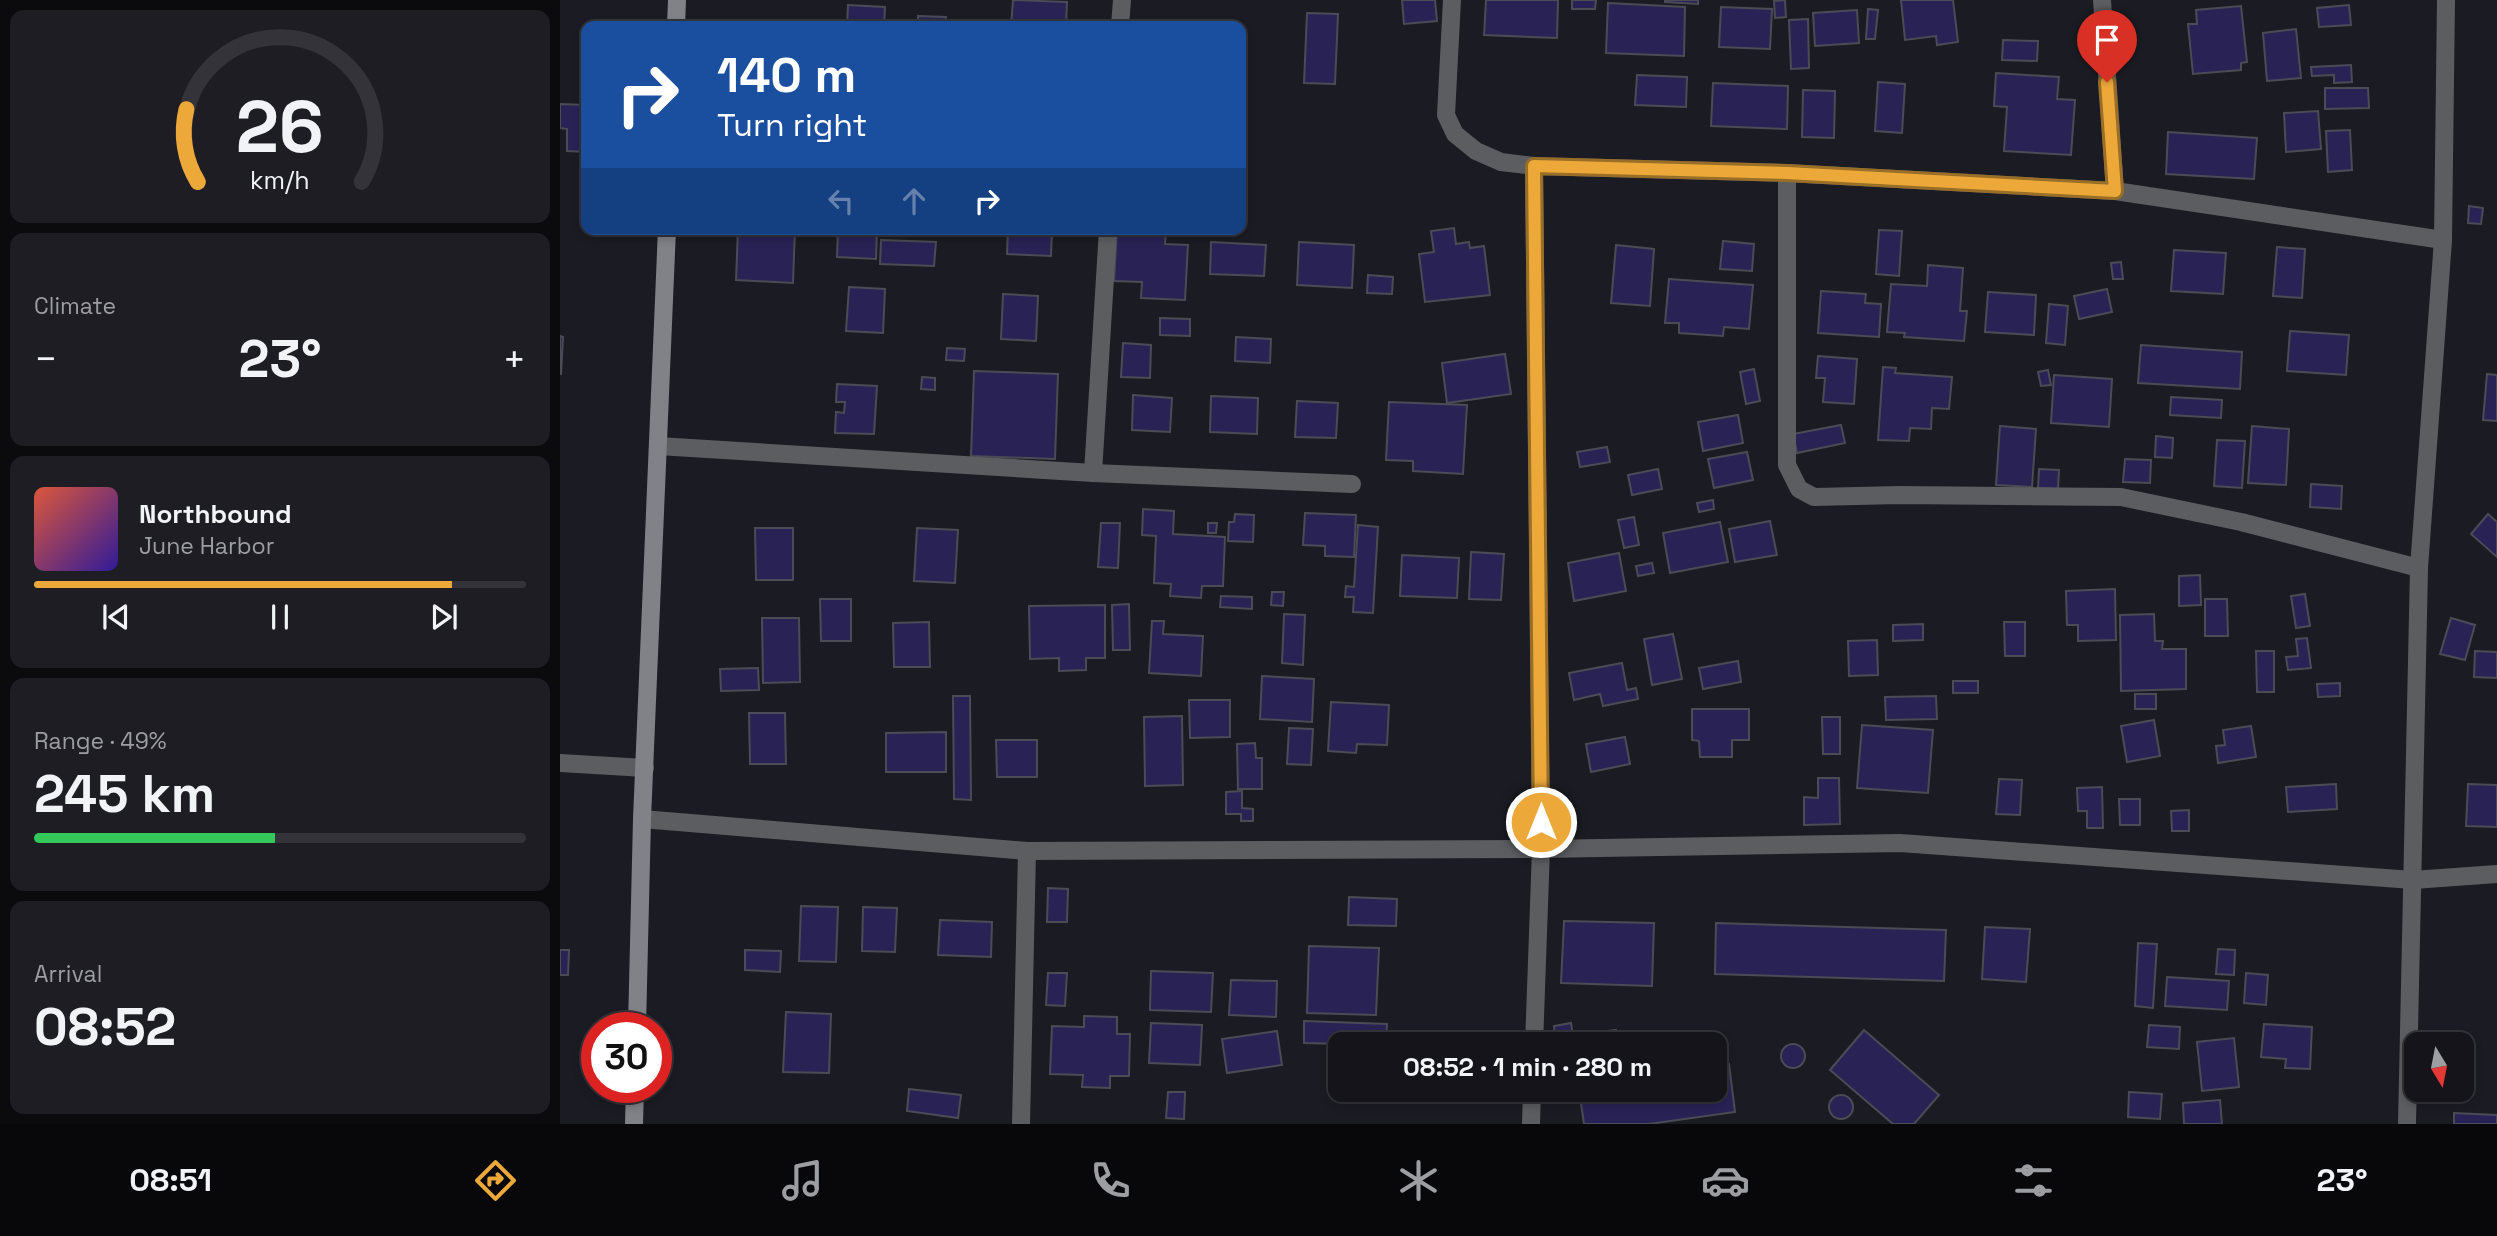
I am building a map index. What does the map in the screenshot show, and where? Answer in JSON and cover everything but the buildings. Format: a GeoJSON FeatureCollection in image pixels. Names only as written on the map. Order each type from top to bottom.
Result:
{"type":"FeatureCollection","features":[{"type":"Feature","properties":{"kind":"street"},"geometry":{"type":"LineString","coordinates":[[676,21],[677,0]]}},
{"type":"Feature","properties":{"kind":"street"},"geometry":{"type":"LineString","coordinates":[[1120,21],[1122,0]]}},
{"type":"Feature","properties":{"kind":"street"},"geometry":{"type":"LineString","coordinates":[[1452,0],[1446,115],[1455,134],[1476,151],[1501,162],[1534,166],[1787,173],[2115,191],[2443,240]]}},
{"type":"Feature","properties":{"kind":"street"},"geometry":{"type":"LineString","coordinates":[[2102,0],[2115,191]]}},
{"type":"Feature","properties":{"kind":"street"},"geometry":{"type":"LineString","coordinates":[[2407,1124],[2419,568],[2443,240],[2446,0]]}},
{"type":"Feature","properties":{"kind":"street"},"geometry":{"type":"LineString","coordinates":[[1534,166],[1541,849],[1534,1032]]}},
{"type":"Feature","properties":{"kind":"street"},"geometry":{"type":"LineString","coordinates":[[1787,173],[1787,465],[1799,489],[1814,497],[2121,497],[2241,522],[2419,568]]}},
{"type":"Feature","properties":{"kind":"street"},"geometry":{"type":"LineString","coordinates":[[637,1012],[642,820],[667,235]]}},
{"type":"Feature","properties":{"kind":"street"},"geometry":{"type":"LineString","coordinates":[[1093,473],[1108,235]]}},
{"type":"Feature","properties":{"kind":"street"},"geometry":{"type":"LineString","coordinates":[[658,446],[1093,473],[1352,484]]}},
{"type":"Feature","properties":{"kind":"street"},"geometry":{"type":"LineString","coordinates":[[560,763],[645,768]]}},
{"type":"Feature","properties":{"kind":"street"},"geometry":{"type":"LineString","coordinates":[[642,820],[1027,851],[1541,849],[1900,843],[2413,880],[2497,874]]}},
{"type":"Feature","properties":{"kind":"street"},"geometry":{"type":"LineString","coordinates":[[1021,1124],[1027,851]]}},
{"type":"Feature","properties":{"kind":"street"},"geometry":{"type":"LineString","coordinates":[[1531,1124],[1532,1102]]}},
{"type":"Feature","properties":{"kind":"street"},"geometry":{"type":"LineString","coordinates":[[634,1124],[635,1103]]}},
{"type":"Feature","properties":{"kind":"route"},"geometry":{"type":"LineString","coordinates":[[1541,822],[1534,166],[1787,173],[2115,191],[2107,82]]}}]}
